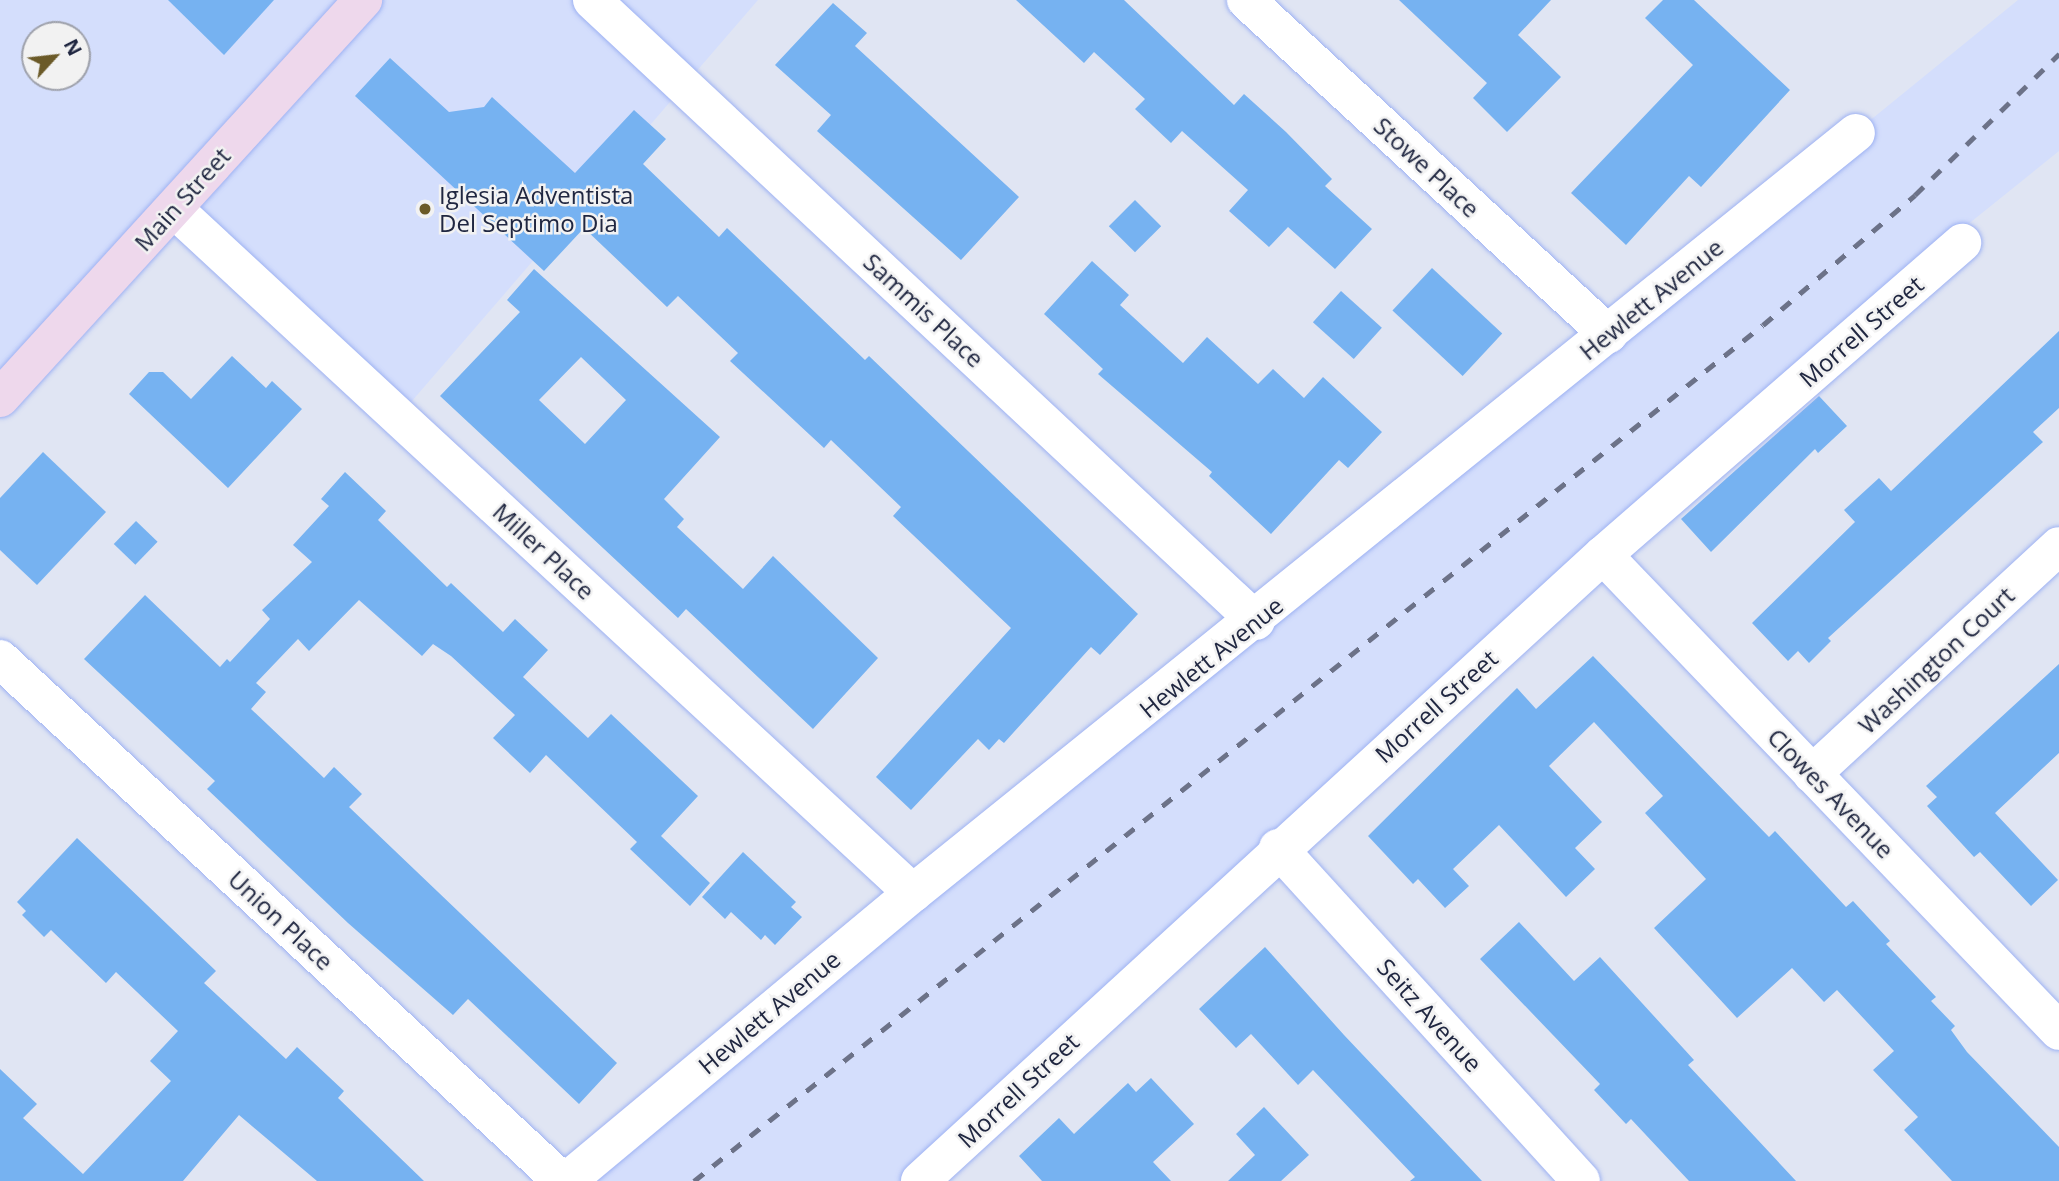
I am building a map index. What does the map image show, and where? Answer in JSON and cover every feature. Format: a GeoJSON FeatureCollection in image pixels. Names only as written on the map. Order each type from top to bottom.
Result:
{"type":"FeatureCollection","features":[{"type":"Feature","properties":{"kind":"street","name":"Main Street"},"geometry":{"type":"LineString","coordinates":[[0,398],[363,0]]}},
{"type":"Feature","properties":{"kind":"street","name":"Sammis Place"},"geometry":{"type":"LineString","coordinates":[[592,0],[1256,621]]}},
{"type":"Feature","properties":{"kind":"street","name":"Stowe Place"},"geometry":{"type":"LineString","coordinates":[[1246,0],[1608,334]]}},
{"type":"Feature","properties":{"kind":"street","name":"Hewlett Avenue"},"geometry":{"type":"LineString","coordinates":[[564,1181],[913,893],[1256,621],[1856,133]]}},
{"type":"Feature","properties":{"kind":"street","name":"Miller Place"},"geometry":{"type":"LineString","coordinates":[[174,209],[913,893]]}},
{"type":"Feature","properties":{"kind":"street","name":"Morrell Street"},"geometry":{"type":"LineString","coordinates":[[939,1175],[1278,848],[1603,555],[1962,243]]}},
{"type":"Feature","properties":{"kind":"street","name":"Washington Court"},"geometry":{"type":"LineString","coordinates":[[1812,774],[2059,547]]}},
{"type":"Feature","properties":{"kind":"street","name":"Clowes Avenue"},"geometry":{"type":"LineString","coordinates":[[1603,555],[2059,1031]]}},
{"type":"Feature","properties":{"kind":"street","name":"Union Place"},"geometry":{"type":"LineString","coordinates":[[0,659],[564,1181]]}},
{"type":"Feature","properties":{"kind":"street","name":"Seitz Avenue"},"geometry":{"type":"LineString","coordinates":[[1278,848],[1581,1181]]}},
{"type":"Feature","properties":{"kind":"shaded area"},"geometry":{"type":"Polygon","coordinates":[[[0,0],[758,0],[399,416],[174,209],[0,394],[0,0]]]}},
{"type":"Feature","properties":{"kind":"shaded area"},"geometry":{"type":"Polygon","coordinates":[[[2018,0],[2059,0],[2059,151],[1941,246],[920,1181],[567,1181],[2018,0]]]}},
{"type":"Feature","properties":{"kind":"building"},"geometry":{"type":"Polygon","coordinates":[[[168,0],[274,0],[224,55],[168,0]]]}},
{"type":"Feature","properties":{"kind":"building"},"geometry":{"type":"Polygon","coordinates":[[[1016,0],[1124,0],[1234,105],[1244,94],[1286,132],[1332,179],[1325,186],[1372,229],[1335,269],[1288,227],[1269,247],[1229,211],[1248,190],[1182,131],[1171,143],[1135,109],[1145,99],[1094,52],[1084,63],[1016,0]]]}},
{"type":"Feature","properties":{"kind":"building"},"geometry":{"type":"Polygon","coordinates":[[[1399,0],[1551,0],[1518,35],[1561,77],[1507,132],[1473,98],[1487,83],[1399,0]]]}},
{"type":"Feature","properties":{"kind":"building"},"geometry":{"type":"Polygon","coordinates":[[[1663,0],[1694,0],[1790,90],[1701,187],[1689,176],[1626,245],[1571,193],[1693,65],[1645,18],[1663,0]]]}},
{"type":"Feature","properties":{"kind":"building"},"geometry":{"type":"Polygon","coordinates":[[[833,3],[867,33],[855,46],[1019,197],[961,260],[817,131],[831,115],[775,65],[833,3]]]}},
{"type":"Feature","properties":{"kind":"building"},"geometry":{"type":"Polygon","coordinates":[[[390,58],[449,112],[484,107],[492,97],[575,173],[634,110],[666,139],[643,164],[719,237],[727,228],[865,360],[869,356],[1138,614],[1100,655],[1091,647],[1004,743],[999,739],[989,750],[978,739],[911,810],[876,777],[1011,628],[893,516],[901,507],[831,440],[824,448],[730,361],[738,353],[678,296],[667,307],[584,228],[544,271],[355,96],[390,58]]]}},
{"type":"Feature","properties":{"kind":"building"},"geometry":{"type":"Polygon","coordinates":[[[1135,200],[1161,226],[1135,252],[1109,226],[1135,200]]]}},
{"type":"Feature","properties":{"kind":"building"},"geometry":{"type":"Polygon","coordinates":[[[1092,261],[1129,295],[1120,305],[1183,363],[1207,337],[1258,384],[1273,369],[1304,398],[1323,377],[1382,432],[1348,468],[1339,460],[1271,534],[1209,476],[1212,472],[1098,374],[1103,369],[1044,314],[1092,261]]]}},
{"type":"Feature","properties":{"kind":"building"},"geometry":{"type":"Polygon","coordinates":[[[1432,268],[1502,333],[1463,376],[1392,310],[1432,268]]]}},
{"type":"Feature","properties":{"kind":"building"},"geometry":{"type":"Polygon","coordinates":[[[534,269],[720,437],[664,499],[684,519],[677,527],[743,589],[773,556],[878,658],[813,729],[686,609],[678,618],[440,396],[520,312],[507,300],[534,269]],[[581,357],[539,400],[585,444],[626,400],[581,357]]]}},
{"type":"Feature","properties":{"kind":"building"},"geometry":{"type":"Polygon","coordinates":[[[1341,291],[1382,328],[1354,359],[1313,322],[1341,291]]]}},
{"type":"Feature","properties":{"kind":"building"},"geometry":{"type":"Polygon","coordinates":[[[2059,331],[2059,408],[2033,432],[2043,442],[1828,638],[1831,641],[1809,663],[1798,651],[1788,661],[1752,623],[1855,522],[1844,510],[1879,478],[1891,491],[2059,331]]]}},
{"type":"Feature","properties":{"kind":"building"},"geometry":{"type":"Polygon","coordinates":[[[232,356],[266,388],[272,381],[302,409],[228,488],[129,394],[149,372],[163,372],[191,399],[232,356]]]}},
{"type":"Feature","properties":{"kind":"building"},"geometry":{"type":"Polygon","coordinates":[[[1819,396],[1847,426],[1818,453],[1815,449],[1711,552],[1681,519],[1819,396]]]}},
{"type":"Feature","properties":{"kind":"building"},"geometry":{"type":"Polygon","coordinates":[[[43,452],[106,512],[37,585],[0,550],[0,498],[43,452]]]}},
{"type":"Feature","properties":{"kind":"building"},"geometry":{"type":"Polygon","coordinates":[[[345,472],[386,511],[378,520],[447,587],[451,583],[503,632],[515,619],[548,650],[523,677],[588,738],[611,714],[698,796],[661,836],[710,883],[690,906],[630,849],[637,842],[546,755],[530,773],[493,738],[515,715],[451,656],[433,644],[422,656],[359,600],[309,651],[298,639],[256,683],[266,692],[251,709],[324,778],[334,767],[362,794],[349,807],[617,1063],[579,1104],[468,999],[453,1015],[348,923],[207,789],[215,781],[84,659],[145,595],[220,667],[227,659],[230,662],[270,619],[262,610],[312,562],[293,545],[329,506],[321,499],[345,472]]]}},
{"type":"Feature","properties":{"kind":"building"},"geometry":{"type":"Polygon","coordinates":[[[136,521],[158,542],[135,565],[114,544],[136,521]]]}},
{"type":"Feature","properties":{"kind":"building"},"geometry":{"type":"Polygon","coordinates":[[[1593,656],[1769,837],[1775,831],[1846,907],[1853,901],[1890,941],[1886,944],[1936,997],[1931,1001],[1955,1026],[1951,1030],[1967,1052],[2059,1147],[2059,1181],[1952,1181],[1904,1130],[1918,1117],[1873,1070],[1894,1051],[1837,990],[1824,1002],[1792,968],[1737,1018],[1654,928],[1706,879],[1645,813],[1663,796],[1594,722],[1549,766],[1602,822],[1575,848],[1595,869],[1566,897],[1499,825],[1453,869],[1469,886],[1445,908],[1418,879],[1413,884],[1368,836],[1517,688],[1536,709],[1593,656]]]}},
{"type":"Feature","properties":{"kind":"building"},"geometry":{"type":"Polygon","coordinates":[[[2059,664],[2059,753],[1995,813],[2058,880],[2031,906],[1980,852],[1974,857],[1927,806],[1937,797],[1926,786],[2059,664]]]}},
{"type":"Feature","properties":{"kind":"building"},"geometry":{"type":"Polygon","coordinates":[[[77,838],[216,971],[204,983],[286,1059],[297,1047],[344,1091],[338,1098],[424,1181],[317,1181],[239,1115],[183,1181],[0,1181],[0,1069],[37,1104],[23,1118],[83,1174],[171,1081],[150,1061],[178,1031],[116,972],[106,983],[51,930],[44,937],[22,915],[26,911],[17,902],[77,838]]]}},
{"type":"Feature","properties":{"kind":"building"},"geometry":{"type":"Polygon","coordinates":[[[743,852],[796,902],[791,907],[802,917],[775,945],[765,935],[761,940],[731,912],[725,919],[702,897],[743,852]]]}},
{"type":"Feature","properties":{"kind":"building"},"geometry":{"type":"Polygon","coordinates":[[[1519,922],[1574,981],[1600,957],[1694,1060],[1688,1065],[1796,1181],[1689,1181],[1631,1119],[1626,1124],[1594,1090],[1600,1084],[1480,959],[1519,922]]]}},
{"type":"Feature","properties":{"kind":"building"},"geometry":{"type":"Polygon","coordinates":[[[1265,947],[1482,1181],[1410,1181],[1415,1177],[1313,1070],[1298,1085],[1251,1034],[1236,1048],[1199,1009],[1265,947]]]}},
{"type":"Feature","properties":{"kind":"building"},"geometry":{"type":"Polygon","coordinates":[[[1151,1078],[1194,1124],[1153,1162],[1171,1181],[1042,1181],[1019,1156],[1059,1118],[1074,1134],[1128,1083],[1136,1092],[1151,1078]]]}},
{"type":"Feature","properties":{"kind":"building"},"geometry":{"type":"Polygon","coordinates":[[[1264,1107],[1309,1155],[1281,1181],[1228,1181],[1255,1155],[1236,1134],[1264,1107]]]}},
{"type":"Feature","properties":{"kind":"railway"},"geometry":{"type":"LineString","coordinates":[[694,1181],[1763,325],[1915,195],[2059,54]]}},
{"type":"Feature","properties":{"kind":"place","name":"Iglesia Adventista Del Septimo Dia"},"geometry":{"type":"Point","coordinates":[425,209]}}]}
